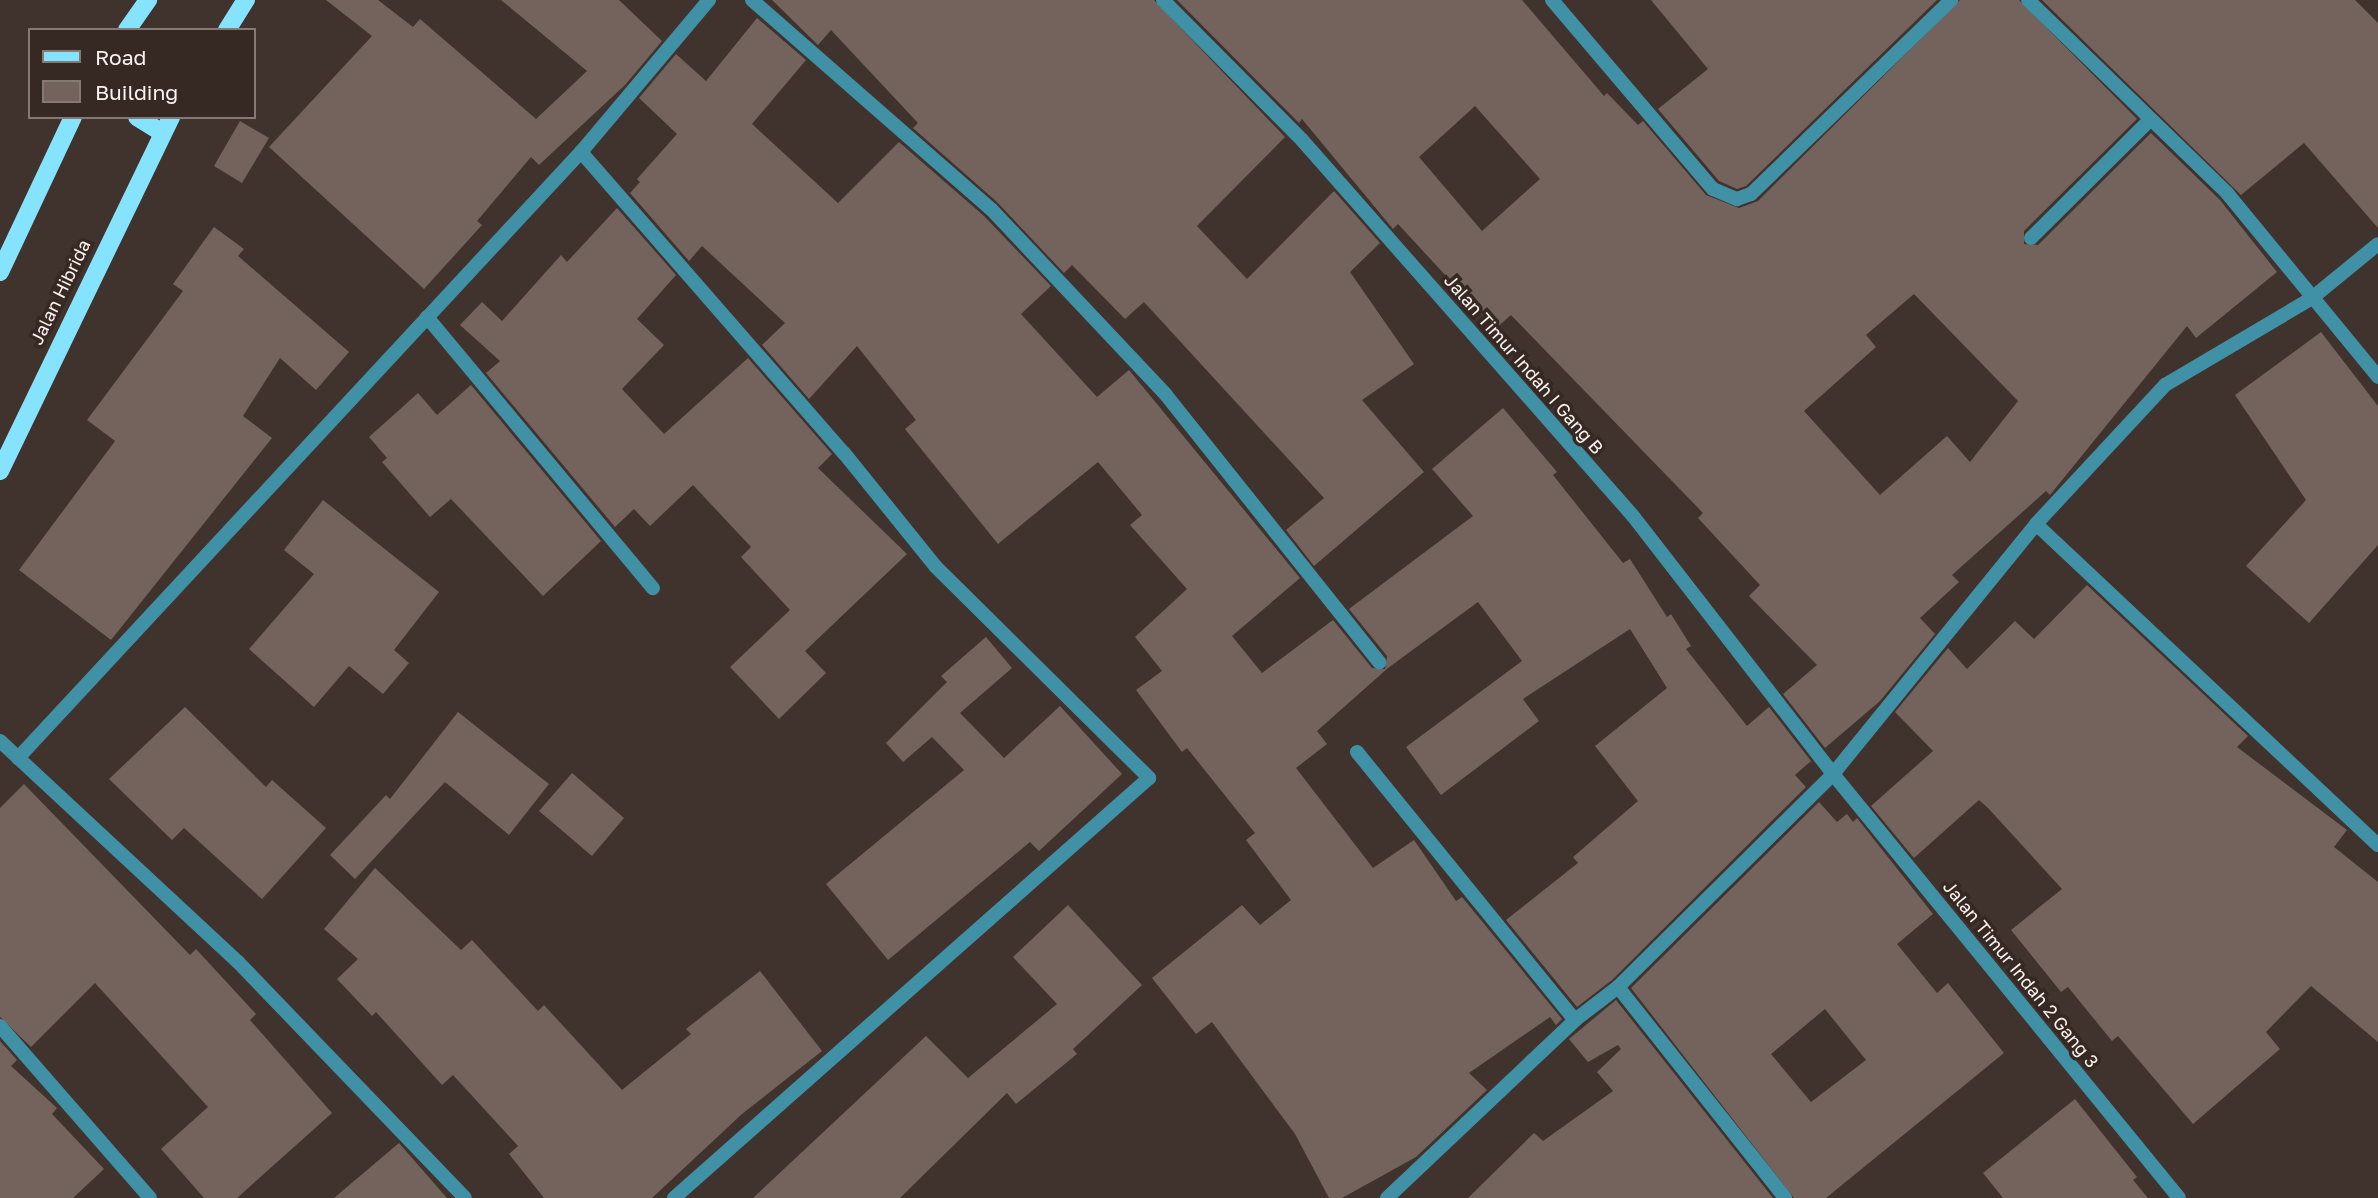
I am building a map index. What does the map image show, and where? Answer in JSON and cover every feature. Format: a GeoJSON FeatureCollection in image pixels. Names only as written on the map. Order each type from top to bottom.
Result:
{"type":"FeatureCollection","features":[{"type":"Feature","properties":{"kind":"main road"},"geometry":{"type":"LineString","coordinates":[[128,28],[148,0]]}},
{"type":"Feature","properties":{"kind":"main road"},"geometry":{"type":"LineString","coordinates":[[228,28],[246,0]]}},
{"type":"Feature","properties":{"kind":"main road"},"geometry":{"type":"LineString","coordinates":[[0,272],[72,119]]}},
{"type":"Feature","properties":{"kind":"main road"},"geometry":{"type":"LineString","coordinates":[[144,119],[166,125]]}},
{"type":"Feature","properties":{"kind":"main road","name":"Jalan Hibrida"},"geometry":{"type":"LineString","coordinates":[[0,471],[166,125]]}},
{"type":"Feature","properties":{"kind":"street"},"geometry":{"type":"LineString","coordinates":[[18,758],[581,152],[709,0]]}},
{"type":"Feature","properties":{"kind":"street"},"geometry":{"type":"LineString","coordinates":[[752,0],[991,209],[1166,395],[1380,662]]}},
{"type":"Feature","properties":{"kind":"street","name":"Jalan Timur Indah I Gang B"},"geometry":{"type":"LineString","coordinates":[[1163,0],[1302,140],[1633,516],[1833,774]]}},
{"type":"Feature","properties":{"kind":"street"},"geometry":{"type":"LineString","coordinates":[[1552,0],[1713,189],[1737,199],[1751,194],[1951,0]]}},
{"type":"Feature","properties":{"kind":"street"},"geometry":{"type":"LineString","coordinates":[[2028,0],[2149,121],[2227,193],[2270,239],[2312,298],[2378,377]]}},
{"type":"Feature","properties":{"kind":"street"},"geometry":{"type":"LineString","coordinates":[[2031,238],[2149,121]]}},
{"type":"Feature","properties":{"kind":"street"},"geometry":{"type":"LineString","coordinates":[[581,152],[844,453],[936,566],[1149,778],[674,1198]]}},
{"type":"Feature","properties":{"kind":"street"},"geometry":{"type":"LineString","coordinates":[[1391,1197],[1575,1020],[1618,987],[1833,774],[2036,524],[2165,384],[2312,298],[2378,244]]}},
{"type":"Feature","properties":{"kind":"street"},"geometry":{"type":"LineString","coordinates":[[427,317],[653,588]]}},
{"type":"Feature","properties":{"kind":"street"},"geometry":{"type":"LineString","coordinates":[[2036,524],[2378,845]]}},
{"type":"Feature","properties":{"kind":"street"},"geometry":{"type":"LineString","coordinates":[[0,741],[238,962],[465,1198]]}},
{"type":"Feature","properties":{"kind":"street"},"geometry":{"type":"LineString","coordinates":[[1357,752],[1575,1020]]}},
{"type":"Feature","properties":{"kind":"street","name":"Jalan Timur Indah 2 Gang 3"},"geometry":{"type":"LineString","coordinates":[[1833,774],[2179,1198]]}},
{"type":"Feature","properties":{"kind":"street"},"geometry":{"type":"LineString","coordinates":[[1618,987],[1786,1198]]}},
{"type":"Feature","properties":{"kind":"street"},"geometry":{"type":"LineString","coordinates":[[0,1026],[150,1198]]}},
{"type":"Feature","properties":{"kind":"building"},"geometry":{"type":"Polygon","coordinates":[[[326,0],[378,0],[413,27],[420,19],[536,119],[587,71],[501,0],[619,0],[662,41],[625,85],[539,165],[531,157],[477,221],[482,225],[424,289],[269,147],[372,36],[326,0]]]}},
{"type":"Feature","properties":{"kind":"building"},"geometry":{"type":"Polygon","coordinates":[[[772,0],[1154,0],[1285,137],[1197,226],[1247,279],[1334,191],[1380,243],[1350,272],[1414,364],[1362,400],[1424,472],[1314,566],[1286,530],[1324,498],[1144,302],[1125,319],[1072,265],[1064,273],[997,202],[913,128],[918,123],[831,30],[818,45],[772,0]]]}},
{"type":"Feature","properties":{"kind":"building"},"geometry":{"type":"Polygon","coordinates":[[[1177,0],[1522,0],[1604,96],[1607,93],[1638,125],[1643,121],[1706,195],[1739,208],[1758,201],[1960,0],[2019,0],[2137,119],[2024,231],[2024,244],[2038,245],[2151,133],[2220,200],[2277,272],[2196,338],[2187,326],[2050,495],[2046,491],[1952,575],[1959,582],[1920,618],[1935,634],[1880,701],[1825,748],[1783,694],[1817,665],[1749,596],[1760,585],[1698,518],[1703,513],[1511,315],[1495,329],[1398,224],[1393,229],[1302,119],[1299,123],[1177,0]],[[1475,106],[1419,157],[1482,231],[1540,179],[1475,106]],[[1914,294],[1866,335],[1876,347],[1804,411],[1880,495],[1947,436],[1970,462],[2018,401],[1914,294]]]}},
{"type":"Feature","properties":{"kind":"building"},"geometry":{"type":"Polygon","coordinates":[[[1651,0],[1937,0],[1746,186],[1737,189],[1719,181],[1658,109],[1708,69],[1651,0]]]}},
{"type":"Feature","properties":{"kind":"building"},"geometry":{"type":"Polygon","coordinates":[[[2042,0],[2355,0],[2378,23],[2378,228],[2304,143],[2241,195],[2042,0]]]}},
{"type":"Feature","properties":{"kind":"building"},"geometry":{"type":"Polygon","coordinates":[[[757,18],[806,60],[752,124],[838,203],[899,142],[984,216],[1051,286],[1021,314],[1097,397],[1129,370],[1300,578],[1232,636],[1262,673],[1333,620],[1372,668],[1385,669],[1387,656],[1349,609],[1473,516],[1432,469],[1503,408],[1557,472],[1553,475],[1623,563],[1630,559],[1667,617],[1671,614],[1691,646],[1686,649],[1747,726],[1769,707],[1811,761],[1795,775],[1806,787],[1612,980],[1577,1007],[1506,920],[1578,863],[1573,857],[1638,801],[1595,746],[1667,688],[1630,629],[1523,699],[1539,721],[1441,795],[1406,747],[1522,661],[1478,602],[1388,668],[1317,731],[1327,744],[1296,768],[1373,868],[1414,840],[1456,901],[1462,897],[1562,1019],[1556,1025],[1550,1017],[1469,1073],[1487,1090],[1416,1157],[1342,1198],[1329,1198],[1295,1134],[1212,1022],[1196,1034],[1152,978],[1242,905],[1260,925],[1291,900],[1246,840],[1255,833],[1187,748],[1182,752],[1136,690],[1162,671],[1135,637],[1187,589],[1130,525],[1142,515],[1098,462],[998,544],[905,429],[916,420],[857,346],[809,399],[762,345],[785,323],[702,246],[689,261],[630,193],[640,182],[637,179],[677,134],[639,98],[676,54],[706,81],[757,18]]]}},
{"type":"Feature","properties":{"kind":"building"},"geometry":{"type":"Polygon","coordinates":[[[240,121],[269,138],[242,183],[214,166],[240,121]]]}},
{"type":"Feature","properties":{"kind":"building"},"geometry":{"type":"Polygon","coordinates":[[[617,208],[676,275],[637,319],[664,345],[622,389],[664,434],[748,358],[832,454],[818,468],[907,554],[805,651],[826,673],[779,719],[730,667],[790,610],[741,557],[751,547],[693,485],[650,526],[634,509],[615,527],[486,373],[500,361],[460,325],[482,302],[502,321],[561,255],[567,262],[617,208]]]}},
{"type":"Feature","properties":{"kind":"building"},"geometry":{"type":"Polygon","coordinates":[[[214,227],[244,249],[238,256],[349,352],[316,390],[280,358],[243,416],[272,438],[111,640],[19,570],[115,441],[87,420],[183,291],[173,284],[214,227]]]}},
{"type":"Feature","properties":{"kind":"building"},"geometry":{"type":"Polygon","coordinates":[[[2321,332],[2378,406],[2378,545],[2309,623],[2246,566],[2306,500],[2235,395],[2321,332]]]}},
{"type":"Feature","properties":{"kind":"building"},"geometry":{"type":"Polygon","coordinates":[[[471,385],[601,541],[543,596],[451,499],[430,517],[382,462],[387,458],[369,437],[418,393],[437,415],[471,385]]]}},
{"type":"Feature","properties":{"kind":"building"},"geometry":{"type":"Polygon","coordinates":[[[323,500],[439,592],[394,650],[409,663],[383,694],[349,666],[314,707],[249,649],[314,574],[284,550],[323,500]]]}},
{"type":"Feature","properties":{"kind":"building"},"geometry":{"type":"Polygon","coordinates":[[[2087,585],[2248,736],[2237,747],[2347,830],[2334,847],[2378,882],[2378,1042],[2311,986],[2266,1032],[2280,1049],[2193,1124],[2118,1036],[2112,1041],[2068,987],[2061,992],[2011,930],[2062,889],[1988,808],[1979,800],[1914,858],[1871,806],[1933,751],[1895,712],[1948,648],[1967,669],[2015,621],[2034,639],[2087,585]]]}},
{"type":"Feature","properties":{"kind":"building"},"geometry":{"type":"Polygon","coordinates":[[[986,637],[1012,668],[960,713],[1004,758],[1060,706],[1122,774],[1039,851],[1030,842],[888,960],[826,884],[964,770],[932,737],[903,762],[886,743],[947,682],[941,676],[986,637]]]}},
{"type":"Feature","properties":{"kind":"building"},"geometry":{"type":"Polygon","coordinates":[[[185,707],[266,787],[272,780],[326,828],[262,899],[184,828],[172,840],[109,779],[185,707]]]}},
{"type":"Feature","properties":{"kind":"building"},"geometry":{"type":"Polygon","coordinates":[[[458,712],[549,784],[509,835],[445,782],[355,879],[330,855],[386,795],[390,799],[458,712]]]}},
{"type":"Feature","properties":{"kind":"building"},"geometry":{"type":"Polygon","coordinates":[[[572,773],[624,818],[592,856],[539,811],[572,773]]]}},
{"type":"Feature","properties":{"kind":"building"},"geometry":{"type":"Polygon","coordinates":[[[24,784],[190,955],[196,949],[256,1014],[250,1020],[332,1113],[237,1198],[204,1198],[161,1149],[208,1107],[95,983],[31,1047],[0,1017],[0,808],[24,784]]]}},
{"type":"Feature","properties":{"kind":"building"},"geometry":{"type":"Polygon","coordinates":[[[1819,802],[1837,822],[1847,814],[1853,822],[1857,818],[1933,914],[1897,944],[1937,993],[1948,983],[2004,1053],[1826,1198],[1794,1198],[1631,988],[1819,802]],[[1825,1009],[1771,1054],[1811,1102],[1866,1060],[1825,1009]]]}},
{"type":"Feature","properties":{"kind":"building"},"geometry":{"type":"Polygon","coordinates":[[[375,868],[461,950],[472,940],[538,1011],[544,1005],[622,1090],[691,1034],[686,1029],[760,971],[822,1051],[742,1114],[652,1198],[544,1198],[509,1154],[518,1146],[453,1075],[442,1085],[376,1012],[372,1016],[337,979],[358,959],[324,929],[375,868]]]}},
{"type":"Feature","properties":{"kind":"building"},"geometry":{"type":"Polygon","coordinates":[[[1068,905],[1142,985],[1073,1049],[1077,1054],[1016,1104],[1007,1093],[900,1198],[753,1198],[926,1036],[968,1078],[1057,1004],[1013,957],[1068,905]]]}},
{"type":"Feature","properties":{"kind":"building"},"geometry":{"type":"Polygon","coordinates":[[[1616,1000],[1773,1198],[1468,1198],[1534,1133],[1543,1141],[1613,1091],[1597,1072],[1621,1049],[1618,1045],[1588,1062],[1569,1039],[1616,1000]]]}},
{"type":"Feature","properties":{"kind":"building"},"geometry":{"type":"Polygon","coordinates":[[[0,1041],[17,1060],[11,1066],[57,1108],[52,1114],[104,1169],[73,1198],[0,1198],[0,1041]]]}},
{"type":"Feature","properties":{"kind":"building"},"geometry":{"type":"Polygon","coordinates":[[[2075,1099],[2137,1177],[2133,1180],[2148,1198],[2003,1198],[1983,1173],[2075,1099]]]}},
{"type":"Feature","properties":{"kind":"building"},"geometry":{"type":"Polygon","coordinates":[[[399,1143],[447,1198],[334,1198],[399,1143]]]}}]}
